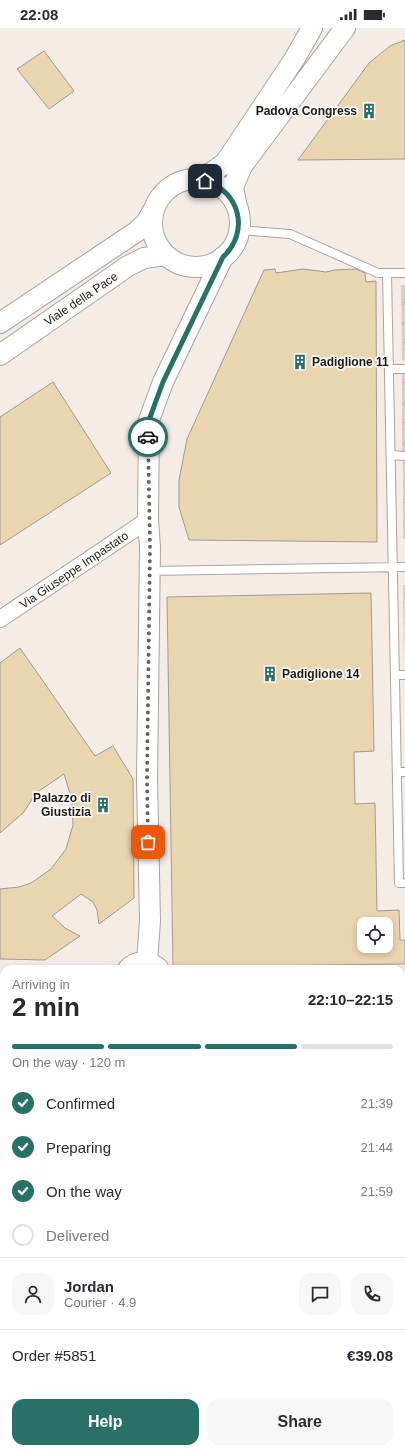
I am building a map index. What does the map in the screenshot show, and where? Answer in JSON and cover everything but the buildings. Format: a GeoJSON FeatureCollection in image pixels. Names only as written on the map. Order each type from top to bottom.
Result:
{"type":"FeatureCollection","features":[{"type":"Feature","properties":{"kind":"street"},"geometry":{"type":"LineString","coordinates":[[223,257],[212,264],[194,267],[178,263],[166,255],[158,245],[153,233],[152,220],[155,207],[168,190],[174,185],[211,173],[225,163],[295,58],[312,28]]}},
{"type":"Feature","properties":{"kind":"street"},"geometry":{"type":"LineString","coordinates":[[295,58],[320,28]]}},
{"type":"Feature","properties":{"kind":"street"},"geometry":{"type":"LineString","coordinates":[[153,965],[150,921],[147,778],[150,571],[148,520],[149,420],[163,382],[223,257],[233,245],[239,230],[233,187],[242,166],[345,28]]}},
{"type":"Feature","properties":{"kind":"street"},"geometry":{"type":"LineString","coordinates":[[189,180],[205,181],[219,186],[230,197],[237,210]]}},
{"type":"Feature","properties":{"kind":"street","name":"Viale della Pace"},"geometry":{"type":"LineString","coordinates":[[0,323],[136,232],[146,223],[155,207]]}},
{"type":"Feature","properties":{"kind":"street","name":"Viale della Pace"},"geometry":{"type":"LineString","coordinates":[[0,355],[128,266],[144,258],[166,255]]}},
{"type":"Feature","properties":{"kind":"street"},"geometry":{"type":"LineString","coordinates":[[194,267],[200,274],[204,285],[201,305]]}},
{"type":"Feature","properties":{"kind":"street","name":"Via Giuseppe Impastato"},"geometry":{"type":"LineString","coordinates":[[0,619],[32,603],[148,520]]}},
{"type":"Feature","properties":{"kind":"street"},"geometry":{"type":"LineString","coordinates":[[134,965],[139,962],[150,965]]}},
{"type":"Feature","properties":{"kind":"lane"},"geometry":{"type":"LineString","coordinates":[[239,230],[290,234],[378,273],[405,273]]}},
{"type":"Feature","properties":{"kind":"lane"},"geometry":{"type":"LineString","coordinates":[[387,273],[395,675],[401,772],[399,883],[405,883]]}},
{"type":"Feature","properties":{"kind":"lane"},"geometry":{"type":"LineString","coordinates":[[389,369],[405,368]]}},
{"type":"Feature","properties":{"kind":"lane"},"geometry":{"type":"LineString","coordinates":[[391,455],[405,456]]}},
{"type":"Feature","properties":{"kind":"lane"},"geometry":{"type":"LineString","coordinates":[[150,571],[405,567]]}},
{"type":"Feature","properties":{"kind":"lane"},"geometry":{"type":"LineString","coordinates":[[395,675],[405,675]]}},
{"type":"Feature","properties":{"kind":"green space"},"geometry":{"type":"Polygon","coordinates":[[[401,285],[405,285],[405,361],[402,361],[401,285]]]}},
{"type":"Feature","properties":{"kind":"green space"},"geometry":{"type":"Polygon","coordinates":[[[402,374],[405,374],[405,451],[402,451],[402,374]]]}},
{"type":"Feature","properties":{"kind":"green space"},"geometry":{"type":"Polygon","coordinates":[[[403,460],[405,460],[405,539],[403,539],[403,460]]]}},
{"type":"Feature","properties":{"kind":"green space"},"geometry":{"type":"Polygon","coordinates":[[[403,585],[405,585],[404,670],[403,585]]]}},
{"type":"Feature","properties":{"kind":"way so far"},"geometry":{"type":"LineString","coordinates":[[148,437],[150,474],[148,520],[150,547],[147,778],[148,842]]}},
{"type":"Feature","properties":{"kind":"place","name":"Padova Congress"},"geometry":{"type":"Point","coordinates":[369,111]}},
{"type":"Feature","properties":{"kind":"place","name":"Padiglione 11"},"geometry":{"type":"Point","coordinates":[300,362]}},
{"type":"Feature","properties":{"kind":"place","name":"Padiglione 14"},"geometry":{"type":"Point","coordinates":[270,674]}},
{"type":"Feature","properties":{"kind":"place","name":"Palazzo di Giustizia"},"geometry":{"type":"Point","coordinates":[103,805]}},
{"type":"Feature","properties":{"kind":"route"},"geometry":{"type":"LineString","coordinates":[[148,437],[149,420],[163,382],[223,257],[227,254],[236,241],[239,230],[237,210],[230,197],[219,186],[205,181]]}}]}
